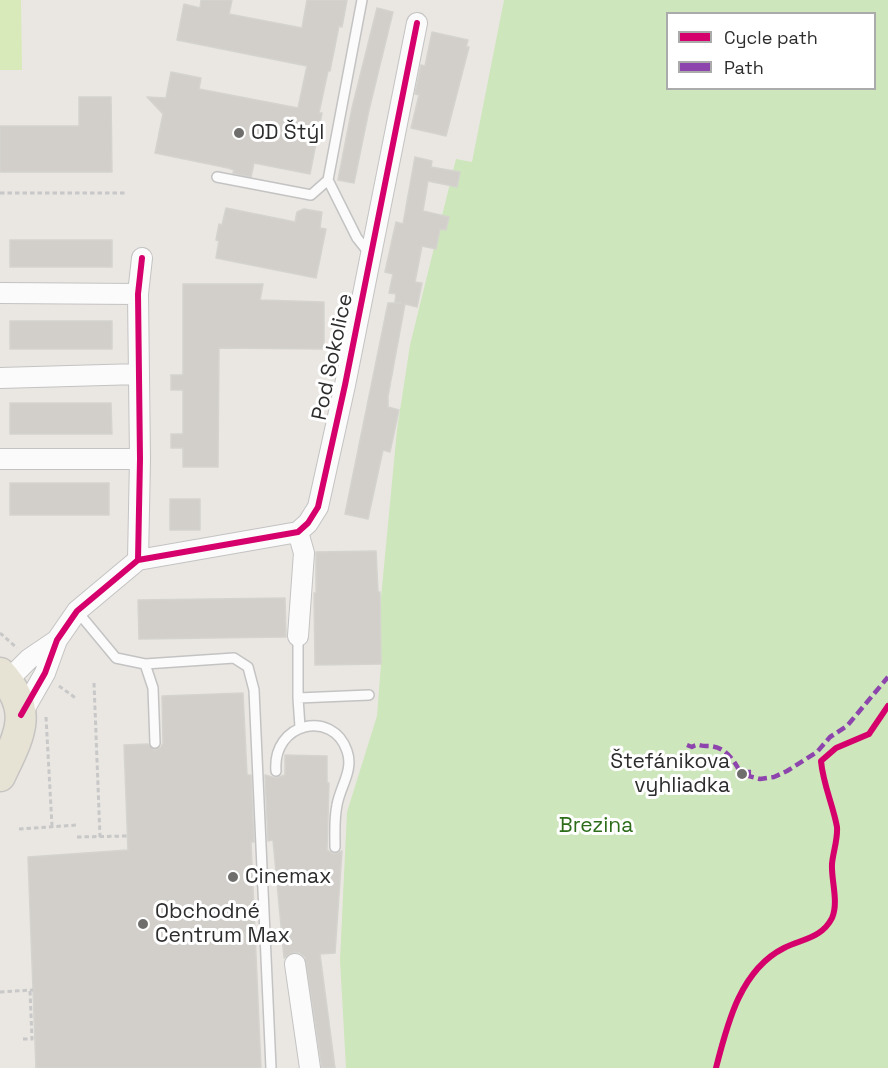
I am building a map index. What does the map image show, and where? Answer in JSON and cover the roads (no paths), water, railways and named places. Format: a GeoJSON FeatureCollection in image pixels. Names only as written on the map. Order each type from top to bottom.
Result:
{"type":"FeatureCollection","features":[{"type":"Feature","properties":{"kind":"main road"},"geometry":{"type":"LineString","coordinates":[[1,674],[13,690],[22,714],[18,738],[2,760]]}},
{"type":"Feature","properties":{"kind":"street","name":"Pod Sokolice"},"geometry":{"type":"LineString","coordinates":[[298,532],[308,523],[318,507],[345,385],[417,22]]}},
{"type":"Feature","properties":{"kind":"street"},"geometry":{"type":"LineString","coordinates":[[138,560],[140,459],[138,294],[142,258]]}},
{"type":"Feature","properties":{"kind":"street"},"geometry":{"type":"LineString","coordinates":[[0,293],[138,294]]}},
{"type":"Feature","properties":{"kind":"street"},"geometry":{"type":"LineString","coordinates":[[0,378],[139,374]]}},
{"type":"Feature","properties":{"kind":"street"},"geometry":{"type":"LineString","coordinates":[[0,459],[140,459]]}},
{"type":"Feature","properties":{"kind":"street"},"geometry":{"type":"LineString","coordinates":[[22,714],[45,673],[57,640],[77,611],[138,560],[298,532],[304,553],[298,636]]}},
{"type":"Feature","properties":{"kind":"street"},"geometry":{"type":"LineString","coordinates":[[1,674],[15,673],[23,654],[57,640]]}},
{"type":"Feature","properties":{"kind":"street"},"geometry":{"type":"LineString","coordinates":[[295,964],[310,1068]]}},
{"type":"Feature","properties":{"kind":"lane"},"geometry":{"type":"LineString","coordinates":[[362,0],[328,180],[357,238],[370,255]]}},
{"type":"Feature","properties":{"kind":"lane"},"geometry":{"type":"LineString","coordinates":[[217,177],[311,195],[328,180]]}},
{"type":"Feature","properties":{"kind":"lane"},"geometry":{"type":"LineString","coordinates":[[77,611],[116,658],[145,664],[234,658],[248,666],[254,690],[271,1068]]}},
{"type":"Feature","properties":{"kind":"lane"},"geometry":{"type":"LineString","coordinates":[[298,636],[300,727]]}},
{"type":"Feature","properties":{"kind":"lane"},"geometry":{"type":"LineString","coordinates":[[145,664],[153,688],[155,743]]}},
{"type":"Feature","properties":{"kind":"lane"},"geometry":{"type":"LineString","coordinates":[[298,698],[369,695]]}},
{"type":"Feature","properties":{"kind":"lane"},"geometry":{"type":"LineString","coordinates":[[276,771],[276,753],[280,744],[285,737],[300,727],[319,726],[336,735],[347,750],[348,770],[337,802],[335,847]]}},
{"type":"Feature","properties":{"kind":"place","name":"OD Štýl"},"geometry":{"type":"Point","coordinates":[239,133]}},
{"type":"Feature","properties":{"kind":"place","name":"Štefánikova vyhliadka"},"geometry":{"type":"Point","coordinates":[742,774]}},
{"type":"Feature","properties":{"kind":"place","name":"Cinemax"},"geometry":{"type":"Point","coordinates":[233,877]}},
{"type":"Feature","properties":{"kind":"place","name":"Obchodné Centrum Max"},"geometry":{"type":"Point","coordinates":[143,924]}},
{"type":"Feature","properties":{"kind":"park label","name":"Brezina"},"geometry":{"type":"Point","coordinates":[596,826]}}]}
